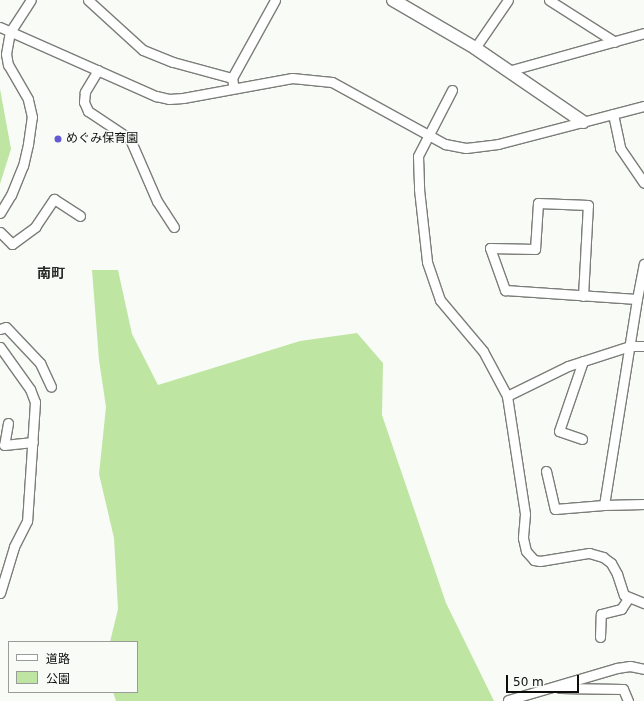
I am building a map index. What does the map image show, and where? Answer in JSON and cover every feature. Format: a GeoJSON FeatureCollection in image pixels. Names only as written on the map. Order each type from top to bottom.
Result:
{"type":"FeatureCollection","features":[{"type":"Feature","properties":{"kind":"street"},"geometry":{"type":"LineString","coordinates":[[0,213],[11,195],[23,166],[32,117],[28,99],[8,65],[6,54],[10,32],[31,0]]}},
{"type":"Feature","properties":{"kind":"street"},"geometry":{"type":"LineString","coordinates":[[88,0],[142,50],[233,83]]}},
{"type":"Feature","properties":{"kind":"street"},"geometry":{"type":"LineString","coordinates":[[233,83],[276,0]]}},
{"type":"Feature","properties":{"kind":"street"},"geometry":{"type":"LineString","coordinates":[[393,0],[475,48],[583,122]]}},
{"type":"Feature","properties":{"kind":"street"},"geometry":{"type":"LineString","coordinates":[[475,48],[508,0]]}},
{"type":"Feature","properties":{"kind":"street"},"geometry":{"type":"LineString","coordinates":[[549,0],[615,42]]}},
{"type":"Feature","properties":{"kind":"street"},"geometry":{"type":"LineString","coordinates":[[0,27],[156,96],[169,99],[183,98],[233,83],[292,78],[332,82],[445,144],[466,148],[498,144],[644,106]]}},
{"type":"Feature","properties":{"kind":"street"},"geometry":{"type":"LineString","coordinates":[[508,71],[644,33]]}},
{"type":"Feature","properties":{"kind":"street"},"geometry":{"type":"LineString","coordinates":[[98,70],[85,92],[84,102],[88,111],[130,139],[156,200],[174,227]]}},
{"type":"Feature","properties":{"kind":"street"},"geometry":{"type":"LineString","coordinates":[[452,90],[418,156],[419,189],[427,262],[440,300],[483,351],[507,396],[525,514],[523,538],[526,551],[534,560],[540,561],[589,554],[603,556],[611,563],[617,574],[624,595],[644,603]]}},
{"type":"Feature","properties":{"kind":"street"},"geometry":{"type":"LineString","coordinates":[[613,114],[620,148],[644,183]]}},
{"type":"Feature","properties":{"kind":"street"},"geometry":{"type":"LineString","coordinates":[[0,232],[12,244],[35,227],[54,199],[80,216]]}},
{"type":"Feature","properties":{"kind":"street"},"geometry":{"type":"LineString","coordinates":[[584,296],[588,205],[538,203],[535,249],[490,248],[505,290],[584,296],[637,299]]}},
{"type":"Feature","properties":{"kind":"street"},"geometry":{"type":"LineString","coordinates":[[604,505],[644,264]]}},
{"type":"Feature","properties":{"kind":"street"},"geometry":{"type":"LineString","coordinates":[[0,329],[6,327],[40,363],[51,387]]}},
{"type":"Feature","properties":{"kind":"street"},"geometry":{"type":"LineString","coordinates":[[507,396],[568,366],[630,346],[644,346]]}},
{"type":"Feature","properties":{"kind":"street"},"geometry":{"type":"LineString","coordinates":[[0,347],[30,389],[34,402],[28,521],[14,547],[0,593]]}},
{"type":"Feature","properties":{"kind":"street"},"geometry":{"type":"LineString","coordinates":[[582,439],[559,431],[583,361]]}},
{"type":"Feature","properties":{"kind":"street"},"geometry":{"type":"LineString","coordinates":[[8,423],[4,445],[33,442]]}},
{"type":"Feature","properties":{"kind":"street"},"geometry":{"type":"LineString","coordinates":[[546,471],[555,510],[604,505],[644,504]]}},
{"type":"Feature","properties":{"kind":"street"},"geometry":{"type":"LineString","coordinates":[[600,637],[601,614],[621,609],[629,597]]}},
{"type":"Feature","properties":{"kind":"street"},"geometry":{"type":"LineString","coordinates":[[508,700],[525,698],[548,688],[617,668],[630,666],[644,669]]}},
{"type":"Feature","properties":{"kind":"street"},"geometry":{"type":"LineString","coordinates":[[548,688],[624,689],[628,701]]}},
{"type":"Feature","properties":{"kind":"green space"},"geometry":{"type":"Polygon","coordinates":[[[0,89],[11,149],[0,184],[0,89]]]}},
{"type":"Feature","properties":{"kind":"green space"},"geometry":{"type":"Polygon","coordinates":[[[92,270],[118,270],[132,334],[158,385],[300,341],[357,333],[383,363],[382,415],[446,603],[494,701],[116,701],[113,693],[138,693],[138,641],[110,641],[118,609],[114,538],[99,474],[106,407],[99,360],[92,270]]]}},
{"type":"Feature","properties":{"kind":"place","name":"めぐみ保育園"},"geometry":{"type":"Point","coordinates":[58,139]}},
{"type":"Feature","properties":{"kind":"district","name":"南町"},"geometry":{"type":"Point","coordinates":[51,273]}}]}
